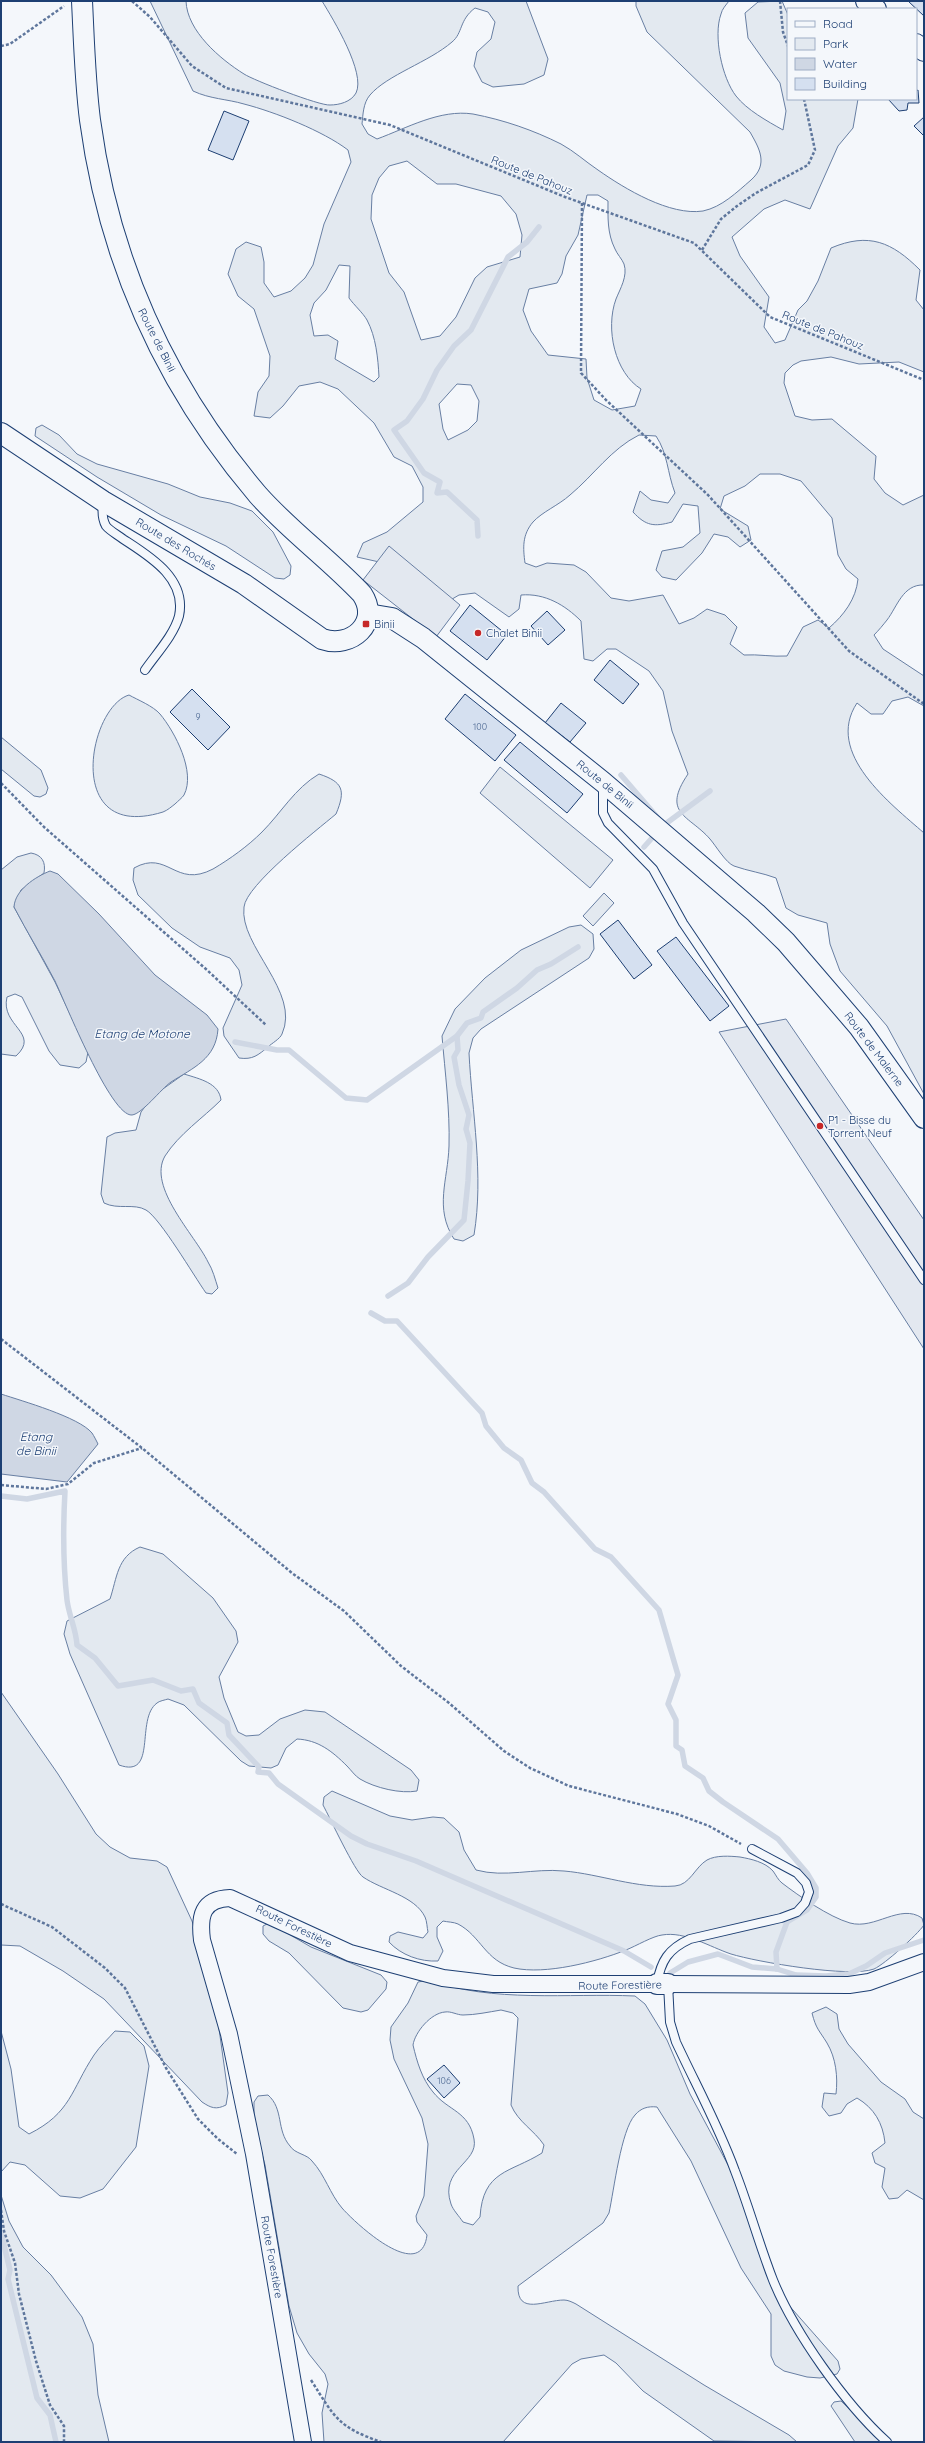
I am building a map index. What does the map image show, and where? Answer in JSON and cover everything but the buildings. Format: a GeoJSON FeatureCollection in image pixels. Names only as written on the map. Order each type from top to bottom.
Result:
{"type":"FeatureCollection","features":[{"type":"Feature","properties":{"kind":"street"},"geometry":{"type":"LineString","coordinates":[[866,1],[875,8]]}},
{"type":"Feature","properties":{"kind":"street","name":"Route de Binii"},"geometry":{"type":"LineString","coordinates":[[74,3],[99,174],[122,263],[140,306],[185,395],[214,438],[259,495],[282,521],[362,594],[366,600],[368,614],[392,618],[423,638],[603,782],[756,913],[822,982]]}},
{"type":"Feature","properties":{"kind":"street","name":"Route des Rochés"},"geometry":{"type":"LineString","coordinates":[[1,433],[103,501],[244,584],[322,639],[337,642],[355,637],[364,627],[368,614]]}},
{"type":"Feature","properties":{"kind":"street","name":"Route de Malerne"},"geometry":{"type":"LineString","coordinates":[[822,982],[859,1027],[924,1118]]}},
{"type":"Feature","properties":{"kind":"street","name":"Route Forestière"},"geometry":{"type":"LineString","coordinates":[[304,2442],[254,2154],[230,2034],[202,1940],[200,1926],[202,1915],[212,1901],[230,1898],[350,1953],[443,1978],[493,1984],[849,1985],[869,1982],[924,1962]]}},
{"type":"Feature","properties":{"kind":"lane"},"geometry":{"type":"LineString","coordinates":[[103,501],[102,515],[107,528],[160,564],[170,577],[178,597],[179,616],[171,632],[145,670]]}},
{"type":"Feature","properties":{"kind":"lane"},"geometry":{"type":"LineString","coordinates":[[603,782],[603,813],[608,823],[653,869],[683,924],[924,1280]]}},
{"type":"Feature","properties":{"kind":"lane"},"geometry":{"type":"LineString","coordinates":[[752,1849],[797,1873],[806,1883],[809,1892],[805,1903],[797,1912],[781,1918],[690,1939],[681,1943],[665,1956],[661,1965],[662,1984],[670,2022],[676,2042],[735,2170],[778,2290],[793,2321],[865,2420],[887,2442]]}},
{"type":"Feature","properties":{"kind":"path","name":"Route de Pahouz"},"geometry":{"type":"LineString","coordinates":[[132,1],[150,17],[192,66],[226,88],[390,125],[582,203],[694,243],[770,317],[924,380]]}},
{"type":"Feature","properties":{"kind":"path"},"geometry":{"type":"LineString","coordinates":[[780,1],[783,32],[787,43]]}},
{"type":"Feature","properties":{"kind":"path"},"geometry":{"type":"LineString","coordinates":[[1,46],[10,44],[74,3]]}},
{"type":"Feature","properties":{"kind":"path"},"geometry":{"type":"LineString","coordinates":[[702,250],[721,219],[737,206],[756,193],[808,165],[815,150],[804,100]]}},
{"type":"Feature","properties":{"kind":"path"},"geometry":{"type":"LineString","coordinates":[[582,203],[582,373],[606,400],[708,495],[849,651],[924,704]]}},
{"type":"Feature","properties":{"kind":"path"},"geometry":{"type":"LineString","coordinates":[[1,783],[44,827],[207,970],[266,1025]]}},
{"type":"Feature","properties":{"kind":"path"},"geometry":{"type":"LineString","coordinates":[[1,1339],[142,1448],[292,1573],[344,1611],[401,1666],[516,1759],[569,1786],[658,1808],[698,1822],[752,1849]]}},
{"type":"Feature","properties":{"kind":"path"},"geometry":{"type":"LineString","coordinates":[[1,1485],[46,1489],[68,1484],[94,1463],[142,1448]]}},
{"type":"Feature","properties":{"kind":"path"},"geometry":{"type":"LineString","coordinates":[[1,1904],[52,1927],[105,1968],[125,1988],[166,2068],[198,2119],[236,2154],[254,2154]]}},
{"type":"Feature","properties":{"kind":"path"},"geometry":{"type":"LineString","coordinates":[[1,2210],[4,2231],[15,2263],[19,2294],[36,2361],[50,2404],[64,2426],[64,2442]]}},
{"type":"Feature","properties":{"kind":"path"},"geometry":{"type":"LineString","coordinates":[[307,2376],[333,2414],[345,2426],[353,2432],[381,2442]]}},
{"type":"Feature","properties":{"kind":"green space"},"geometry":{"type":"Polygon","coordinates":[[[150,1],[186,1],[192,23],[198,33],[215,52],[235,68],[250,77],[273,87],[330,105],[341,104],[351,99],[356,93],[358,84],[353,60],[347,46],[322,1],[526,1],[548,59],[544,75],[524,84],[493,87],[482,82],[474,66],[477,52],[491,39],[495,22],[488,12],[475,8],[466,17],[458,35],[452,42],[432,56],[387,81],[370,95],[365,105],[362,124],[368,134],[377,139],[424,120],[448,114],[461,113],[485,116],[529,130],[566,147],[593,167],[634,193],[648,200],[676,209],[690,211],[703,211],[710,209],[723,203],[735,194],[756,174],[760,168],[761,156],[750,132],[647,32],[636,6],[636,1],[729,1],[722,12],[718,34],[720,56],[727,79],[736,96],[746,106],[783,130],[786,111],[780,83],[748,38],[745,13],[758,2],[782,1],[787,13],[787,100],[858,100],[853,128],[838,146],[810,209],[785,200],[764,209],[732,237],[740,256],[769,297],[764,327],[775,343],[785,340],[798,310],[807,301],[818,281],[831,248],[857,241],[879,242],[900,252],[920,270],[916,300],[924,310],[924,372],[899,362],[859,364],[831,357],[801,361],[793,365],[785,373],[784,383],[795,416],[812,420],[832,419],[876,456],[874,479],[885,493],[903,505],[924,495],[924,585],[911,588],[901,597],[887,620],[874,635],[883,649],[924,676],[924,706],[908,697],[892,701],[883,714],[871,714],[857,703],[849,722],[849,740],[855,758],[866,776],[895,807],[924,833],[924,1094],[887,1026],[840,971],[830,944],[827,923],[798,915],[786,908],[776,878],[739,868],[731,864],[724,858],[710,839],[681,812],[678,806],[677,798],[680,787],[688,774],[672,731],[663,691],[649,671],[616,649],[607,649],[593,661],[584,659],[581,621],[575,615],[554,601],[538,596],[521,595],[519,609],[509,617],[475,593],[459,595],[442,605],[397,566],[357,557],[363,543],[387,532],[423,502],[423,487],[412,466],[394,457],[374,423],[338,389],[320,382],[299,386],[283,406],[270,418],[254,416],[258,392],[269,376],[270,356],[254,309],[238,296],[228,274],[236,249],[246,242],[261,247],[264,262],[264,283],[274,297],[291,291],[305,278],[313,265],[324,224],[351,162],[348,150],[312,129],[256,107],[206,96],[193,91],[150,1]],[[407,161],[389,166],[379,178],[372,195],[371,219],[389,273],[404,292],[421,340],[440,336],[456,317],[475,278],[487,267],[520,257],[522,235],[516,214],[501,196],[456,184],[437,184],[407,161]],[[587,195],[578,235],[566,256],[562,274],[557,283],[529,289],[523,310],[531,331],[548,355],[586,359],[587,378],[594,400],[612,410],[635,406],[641,389],[632,382],[625,372],[619,361],[612,336],[613,311],[623,282],[625,269],[624,264],[612,243],[608,225],[608,201],[598,195],[587,195]],[[339,265],[326,290],[314,303],[310,315],[314,336],[328,335],[338,341],[335,359],[374,382],[379,377],[373,333],[367,320],[349,298],[350,266],[339,265]],[[457,384],[439,404],[443,429],[448,440],[468,430],[477,421],[479,401],[471,385],[457,384]],[[639,435],[611,455],[570,495],[533,522],[529,527],[524,542],[525,563],[536,567],[547,563],[574,565],[586,572],[611,598],[629,601],[663,595],[679,624],[694,618],[707,609],[725,615],[737,627],[730,644],[744,655],[787,656],[803,627],[818,620],[829,628],[840,618],[852,600],[858,579],[846,569],[838,555],[832,518],[801,481],[780,474],[760,474],[745,486],[724,496],[720,509],[748,526],[751,540],[740,547],[728,537],[714,534],[702,553],[676,580],[662,577],[656,570],[662,551],[683,547],[700,533],[698,506],[683,504],[672,522],[660,525],[646,523],[638,517],[633,512],[640,491],[651,500],[668,503],[675,493],[663,450],[656,436],[639,435]]]}},
{"type":"Feature","properties":{"kind":"green space"},"geometry":{"type":"Polygon","coordinates":[[[42,425],[59,435],[77,454],[97,464],[168,484],[200,497],[230,503],[252,511],[273,532],[291,566],[290,575],[284,579],[275,578],[226,546],[161,515],[97,477],[35,436],[36,428],[42,425]]]}},
{"type":"Feature","properties":{"kind":"green space"},"geometry":{"type":"Polygon","coordinates":[[[129,695],[160,714],[172,731],[186,764],[187,786],[184,795],[175,804],[163,812],[131,816],[110,808],[97,792],[93,770],[95,745],[103,723],[115,705],[129,695]]]}},
{"type":"Feature","properties":{"kind":"green space"},"geometry":{"type":"Polygon","coordinates":[[[1,737],[41,770],[48,788],[46,794],[40,797],[34,796],[1,769],[1,737]]]}},
{"type":"Feature","properties":{"kind":"green space"},"geometry":{"type":"Polygon","coordinates":[[[500,767],[613,860],[590,888],[480,793],[500,767]]]}},
{"type":"Feature","properties":{"kind":"green space"},"geometry":{"type":"Polygon","coordinates":[[[319,774],[333,780],[340,788],[341,799],[336,814],[269,872],[248,897],[244,907],[245,922],[250,937],[277,986],[283,1002],[286,1018],[282,1034],[278,1039],[255,1056],[239,1058],[224,1036],[223,1028],[242,985],[239,970],[230,958],[200,947],[172,928],[138,895],[133,880],[134,868],[146,863],[155,863],[189,875],[200,874],[213,869],[239,852],[257,837],[269,825],[295,793],[319,774]]]}},
{"type":"Feature","properties":{"kind":"green space"},"geometry":{"type":"Polygon","coordinates":[[[31,853],[38,855],[44,862],[44,873],[21,890],[14,907],[55,982],[88,1052],[86,1062],[79,1068],[60,1065],[49,1051],[22,997],[15,994],[7,997],[6,1007],[13,1022],[22,1035],[24,1041],[23,1048],[16,1056],[1,1054],[1,870],[17,857],[31,853]]]}},
{"type":"Feature","properties":{"kind":"green space"},"geometry":{"type":"Polygon","coordinates":[[[604,893],[614,903],[593,926],[583,916],[604,893]]]}},
{"type":"Feature","properties":{"kind":"green space"},"geometry":{"type":"Polygon","coordinates":[[[581,925],[593,934],[594,949],[589,958],[481,1029],[473,1038],[469,1053],[478,1167],[477,1212],[474,1235],[463,1241],[454,1239],[448,1227],[443,1205],[449,1146],[449,1119],[442,1036],[455,1009],[485,978],[521,950],[569,927],[581,925]]]}},
{"type":"Feature","properties":{"kind":"green space"},"geometry":{"type":"Polygon","coordinates":[[[184,1074],[208,1082],[217,1089],[221,1100],[177,1140],[165,1156],[161,1168],[162,1182],[167,1196],[211,1268],[218,1288],[212,1294],[206,1293],[168,1235],[152,1215],[141,1208],[115,1206],[104,1203],[101,1194],[107,1137],[115,1133],[136,1130],[141,1112],[153,1096],[184,1074]]]}},
{"type":"Feature","properties":{"kind":"green space"},"geometry":{"type":"Polygon","coordinates":[[[140,1547],[163,1554],[213,1598],[236,1631],[238,1642],[219,1677],[224,1698],[238,1732],[246,1736],[259,1735],[280,1719],[305,1710],[325,1712],[411,1770],[419,1780],[417,1791],[396,1791],[380,1788],[366,1782],[356,1776],[330,1751],[318,1744],[305,1740],[297,1739],[286,1748],[278,1765],[271,1768],[249,1766],[241,1761],[184,1705],[168,1699],[158,1702],[151,1711],[147,1721],[142,1756],[138,1763],[131,1767],[119,1765],[70,1654],[64,1634],[67,1621],[110,1599],[122,1562],[132,1551],[140,1547]]]}},
{"type":"Feature","properties":{"kind":"green space"},"geometry":{"type":"Polygon","coordinates":[[[1,1692],[58,1774],[96,1834],[110,1847],[130,1858],[157,1861],[167,1867],[192,1921],[214,1993],[228,2093],[226,2105],[214,2108],[202,2102],[104,1999],[63,1971],[20,1946],[1,1945],[1,1692]]]}},
{"type":"Feature","properties":{"kind":"green space"},"geometry":{"type":"Polygon","coordinates":[[[332,1791],[390,1816],[412,1820],[433,1817],[444,1818],[459,1832],[464,1850],[476,1870],[509,1873],[553,1870],[647,1885],[675,1886],[680,1885],[689,1879],[703,1863],[711,1858],[723,1856],[740,1857],[766,1865],[773,1871],[781,1882],[814,1906],[850,1923],[869,1923],[905,1913],[914,1914],[922,1918],[924,1925],[893,1956],[874,1969],[862,1971],[845,1972],[781,1965],[731,1954],[688,1937],[671,1934],[649,1939],[614,1955],[586,1963],[555,1969],[526,1970],[504,1965],[496,1960],[466,1929],[456,1923],[443,1921],[437,1927],[437,1937],[443,1951],[438,1961],[418,1959],[399,1951],[394,1947],[389,1942],[390,1936],[398,1932],[423,1938],[428,1932],[425,1917],[414,1904],[371,1882],[359,1873],[323,1805],[324,1797],[332,1791]]]}},
{"type":"Feature","properties":{"kind":"green space"},"geometry":{"type":"Polygon","coordinates":[[[267,1924],[273,1925],[311,1947],[381,1975],[387,1982],[386,1989],[368,2010],[361,2012],[343,2008],[289,1953],[269,1941],[263,1934],[263,1926],[267,1924]]]}},
{"type":"Feature","properties":{"kind":"green space"},"geometry":{"type":"Polygon","coordinates":[[[429,1980],[478,1992],[531,1996],[635,1996],[645,2004],[667,2040],[690,2094],[735,2178],[778,2293],[838,2361],[840,2369],[837,2374],[820,2378],[807,2377],[784,2371],[775,2365],[771,2356],[771,2314],[741,2268],[691,2161],[657,2107],[642,2109],[635,2115],[630,2123],[622,2147],[609,2213],[603,2223],[518,2286],[519,2295],[522,2301],[527,2304],[564,2300],[576,2304],[704,2385],[789,2435],[797,2442],[714,2441],[643,2391],[616,2363],[604,2355],[581,2359],[572,2364],[503,2442],[324,2442],[322,2413],[328,2384],[325,2374],[309,2354],[297,2333],[289,2306],[265,2165],[254,2124],[254,2102],[258,2096],[268,2095],[276,2107],[283,2133],[292,2149],[310,2159],[317,2166],[338,2203],[360,2226],[388,2246],[401,2252],[413,2254],[422,2249],[427,2235],[417,2222],[416,2216],[424,2196],[428,2144],[422,2118],[394,2059],[390,2040],[391,2027],[408,2003],[418,1982],[429,1980]],[[501,2010],[468,2015],[447,2012],[440,2013],[429,2019],[424,2024],[417,2034],[413,2045],[420,2070],[429,2087],[439,2098],[463,2117],[468,2123],[474,2139],[474,2147],[471,2154],[454,2174],[450,2182],[449,2192],[451,2204],[456,2213],[463,2222],[473,2225],[480,2217],[482,2202],[486,2190],[492,2181],[500,2175],[542,2153],[544,2145],[522,2121],[511,2105],[518,2018],[513,2013],[501,2010]]]}},
{"type":"Feature","properties":{"kind":"green space"},"geometry":{"type":"Polygon","coordinates":[[[826,2007],[837,2014],[839,2029],[848,2044],[881,2082],[905,2099],[913,2112],[924,2119],[924,2200],[907,2190],[898,2198],[889,2199],[882,2187],[885,2168],[875,2163],[872,2153],[885,2143],[884,2136],[877,2117],[868,2106],[857,2098],[847,2104],[841,2113],[829,2116],[822,2107],[824,2093],[836,2094],[837,2088],[836,2068],[830,2049],[816,2026],[812,2013],[826,2007]]]}},
{"type":"Feature","properties":{"kind":"green space"},"geometry":{"type":"Polygon","coordinates":[[[1,2031],[11,2069],[19,2127],[29,2134],[54,2118],[62,2109],[69,2100],[94,2055],[115,2031],[130,2032],[144,2046],[149,2066],[136,2147],[103,2189],[80,2198],[60,2196],[25,2165],[10,2162],[1,2172],[1,2031]]]}},
{"type":"Feature","properties":{"kind":"green space"},"geometry":{"type":"Polygon","coordinates":[[[1,2195],[9,2221],[23,2247],[51,2275],[82,2317],[93,2344],[98,2395],[109,2442],[1,2442],[1,2195]]]}},
{"type":"Feature","properties":{"kind":"green space"},"geometry":{"type":"Polygon","coordinates":[[[841,2401],[885,2442],[855,2442],[831,2406],[834,2402],[841,2401]]]}},
{"type":"Feature","properties":{"kind":"shaded area"},"geometry":{"type":"Polygon","coordinates":[[[389,546],[460,605],[436,637],[363,580],[389,546]]]}},
{"type":"Feature","properties":{"kind":"shaded area","name":"P1 - Bisse du Torrent Neuf"},"geometry":{"type":"Polygon","coordinates":[[[786,1019],[924,1220],[924,1349],[719,1032],[786,1019]]]}},
{"type":"Feature","properties":{"kind":"water","name":"Etang de Motone"},"geometry":{"type":"Polygon","coordinates":[[[50,871],[58,874],[99,914],[155,975],[207,1015],[218,1029],[213,1048],[202,1062],[171,1082],[136,1114],[132,1115],[123,1111],[101,1079],[89,1057],[55,981],[14,907],[18,895],[27,885],[50,871]]]}},
{"type":"Feature","properties":{"kind":"water","name":"Etang de Binii"},"geometry":{"type":"Polygon","coordinates":[[[1,1394],[63,1415],[85,1427],[92,1433],[98,1444],[67,1482],[1,1474],[1,1394]]]}},
{"type":"Feature","properties":{"kind":"waterway"},"geometry":{"type":"LineString","coordinates":[[478,536],[477,520],[447,492],[437,493],[440,482],[424,473],[394,430],[407,421],[423,399],[437,370],[454,346],[471,330],[508,257],[527,242],[539,227]]}},
{"type":"Feature","properties":{"kind":"waterway"},"geometry":{"type":"LineString","coordinates":[[621,775],[664,825],[710,791]]}},
{"type":"Feature","properties":{"kind":"waterway"},"geometry":{"type":"LineString","coordinates":[[644,847],[652,838]]}},
{"type":"Feature","properties":{"kind":"waterway"},"geometry":{"type":"LineString","coordinates":[[388,1296],[408,1283],[428,1257],[464,1220],[470,1143],[466,1129],[469,1115],[459,1085],[454,1057],[458,1050],[457,1036],[467,1023],[481,1018],[483,1012],[517,988],[537,970],[551,964],[578,947]]}},
{"type":"Feature","properties":{"kind":"waterway"},"geometry":{"type":"LineString","coordinates":[[235,1042],[277,1050],[289,1050],[346,1098],[367,1100],[457,1036]]}},
{"type":"Feature","properties":{"kind":"waterway"},"geometry":{"type":"LineString","coordinates":[[371,1313],[385,1321],[397,1321],[482,1413],[486,1426],[504,1448],[521,1460],[532,1483],[544,1492],[595,1549],[611,1557],[659,1610],[678,1675],[668,1704],[676,1720],[676,1746],[682,1750],[685,1766],[703,1778],[709,1791],[723,1802],[778,1839],[807,1873],[816,1888],[816,1897],[807,1910],[787,1922],[776,1952],[777,1969]]}},
{"type":"Feature","properties":{"kind":"waterway"},"geometry":{"type":"LineString","coordinates":[[1,1496],[27,1499],[65,1491],[64,1546],[66,1586],[68,1606],[77,1645],[95,1658],[118,1686],[153,1680],[181,1691],[193,1689],[199,1703],[227,1723],[229,1735],[259,1767],[258,1772],[269,1773],[278,1784],[351,1836],[367,1844],[416,1861],[624,1951],[651,1967]]}},
{"type":"Feature","properties":{"kind":"waterway"},"geometry":{"type":"LineString","coordinates":[[670,1973],[688,1962],[718,1954],[752,1967],[777,1969],[796,1975],[826,1976],[849,1974],[866,1966],[885,1953],[924,1940]]}},
{"type":"Feature","properties":{"kind":"waterway"},"geometry":{"type":"LineString","coordinates":[[1,2233],[10,2270],[8,2279],[37,2398],[50,2415],[56,2442]]}},
{"type":"Feature","properties":{"kind":"place","name":"Binii"},"geometry":{"type":"Point","coordinates":[366,624]}},
{"type":"Feature","properties":{"kind":"place","name":"Chalet Binii"},"geometry":{"type":"Point","coordinates":[478,633]}},
{"type":"Feature","properties":{"kind":"place","name":"P1 - Bisse du Torrent Neuf"},"geometry":{"type":"Point","coordinates":[820,1126]}}]}
